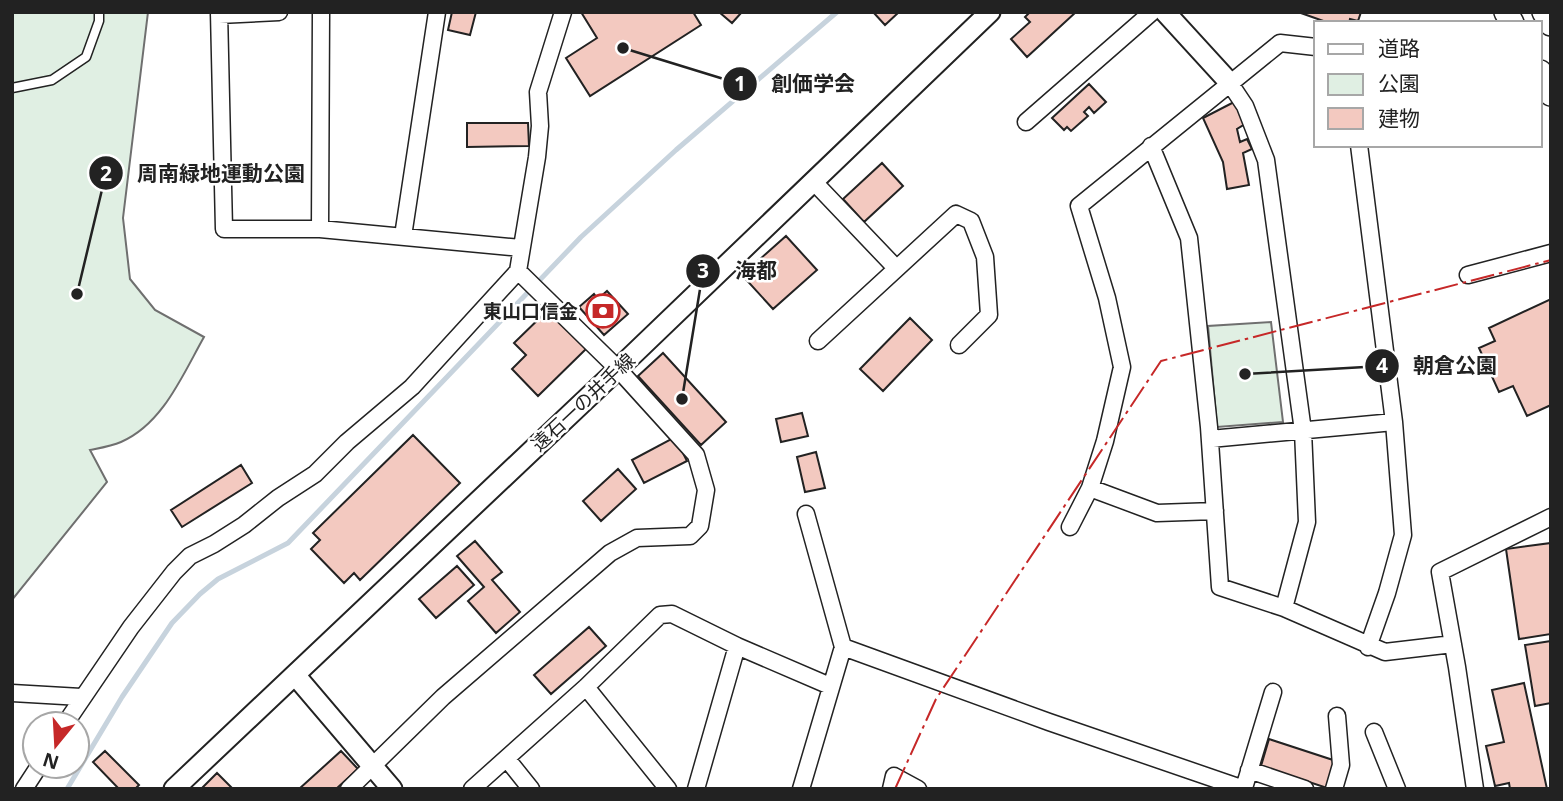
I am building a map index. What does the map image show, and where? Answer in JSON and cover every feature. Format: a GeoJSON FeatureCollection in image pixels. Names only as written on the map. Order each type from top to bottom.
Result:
{"type":"FeatureCollection","features":[{"type":"Feature","properties":{"kind":"main road"},"geometry":{"type":"LineString","coordinates":[[1544,12],[1551,24]]}},
{"type":"Feature","properties":{"kind":"main road"},"geometry":{"type":"LineString","coordinates":[[1542,76],[1551,94]]}},
{"type":"Feature","properties":{"kind":"street"},"geometry":{"type":"LineString","coordinates":[[279,12],[219,14],[224,229],[320,229],[521,248]]}},
{"type":"Feature","properties":{"kind":"street"},"geometry":{"type":"LineString","coordinates":[[320,229],[321,12]]}},
{"type":"Feature","properties":{"kind":"street"},"geometry":{"type":"LineString","coordinates":[[403,236],[437,12]]}},
{"type":"Feature","properties":{"kind":"street"},"geometry":{"type":"LineString","coordinates":[[73,710],[131,627],[190,556],[244,525],[314,474],[412,387],[518,271],[537,157],[540,126],[538,92],[563,12]]}},
{"type":"Feature","properties":{"kind":"street","name":"遠石一の井手線"},"geometry":{"type":"LineString","coordinates":[[174,789],[990,12]]}},
{"type":"Feature","properties":{"kind":"street"},"geometry":{"type":"LineString","coordinates":[[1026,122],[1152,12]]}},
{"type":"Feature","properties":{"kind":"street"},"geometry":{"type":"LineString","coordinates":[[1165,12],[1229,82],[1245,106],[1266,160],[1303,431],[1307,522],[1284,608]]}},
{"type":"Feature","properties":{"kind":"street"},"geometry":{"type":"LineString","coordinates":[[1070,527],[1090,488],[1105,441],[1122,367],[1107,298],[1079,206],[1280,43],[1314,47]]}},
{"type":"Feature","properties":{"kind":"street"},"geometry":{"type":"LineString","coordinates":[[1151,146],[1189,238],[1210,439],[1220,587],[1284,608],[1385,652],[1453,644]]}},
{"type":"Feature","properties":{"kind":"street"},"geometry":{"type":"LineString","coordinates":[[1359,147],[1394,422],[1403,536],[1387,593],[1368,645]]}},
{"type":"Feature","properties":{"kind":"street"},"geometry":{"type":"LineString","coordinates":[[814,182],[896,268]]}},
{"type":"Feature","properties":{"kind":"street"},"geometry":{"type":"LineString","coordinates":[[818,341],[956,214],[971,221],[985,257],[989,315],[959,345]]}},
{"type":"Feature","properties":{"kind":"street"},"geometry":{"type":"LineString","coordinates":[[1468,275],[1551,253]]}},
{"type":"Feature","properties":{"kind":"street"},"geometry":{"type":"LineString","coordinates":[[349,789],[443,697],[610,554],[637,538],[690,536],[700,526],[706,490],[696,455],[618,369],[518,271]]}},
{"type":"Feature","properties":{"kind":"street"},"geometry":{"type":"LineString","coordinates":[[1210,439],[1394,422]]}},
{"type":"Feature","properties":{"kind":"street"},"geometry":{"type":"LineString","coordinates":[[1090,488],[1157,513],[1215,511]]}},
{"type":"Feature","properties":{"kind":"street"},"geometry":{"type":"LineString","coordinates":[[801,789],[843,647],[806,514]]}},
{"type":"Feature","properties":{"kind":"street"},"geometry":{"type":"LineString","coordinates":[[1475,789],[1440,572],[1551,517]]}},
{"type":"Feature","properties":{"kind":"street"},"geometry":{"type":"LineString","coordinates":[[472,789],[586,687],[660,615],[672,614],[737,646],[830,686]]}},
{"type":"Feature","properties":{"kind":"street"},"geometry":{"type":"LineString","coordinates":[[696,789],[737,646]]}},
{"type":"Feature","properties":{"kind":"street"},"geometry":{"type":"LineString","coordinates":[[843,647],[1049,722],[1244,788],[1273,692]]}},
{"type":"Feature","properties":{"kind":"street"},"geometry":{"type":"LineString","coordinates":[[296,675],[392,789]]}},
{"type":"Feature","properties":{"kind":"street"},"geometry":{"type":"LineString","coordinates":[[586,687],[668,789]]}},
{"type":"Feature","properties":{"kind":"street"},"geometry":{"type":"LineString","coordinates":[[12,693],[81,697]]}},
{"type":"Feature","properties":{"kind":"street"},"geometry":{"type":"LineString","coordinates":[[1334,789],[1341,765],[1337,716]]}},
{"type":"Feature","properties":{"kind":"street"},"geometry":{"type":"LineString","coordinates":[[1374,732],[1397,789]]}},
{"type":"Feature","properties":{"kind":"street"},"geometry":{"type":"LineString","coordinates":[[507,759],[531,789]]}},
{"type":"Feature","properties":{"kind":"street"},"geometry":{"type":"LineString","coordinates":[[1249,771],[1306,789]]}},
{"type":"Feature","properties":{"kind":"street"},"geometry":{"type":"LineString","coordinates":[[891,789],[894,776],[918,789]]}},
{"type":"Feature","properties":{"kind":"lane"},"geometry":{"type":"LineString","coordinates":[[12,89],[52,80],[86,57],[99,21],[99,12]]}},
{"type":"Feature","properties":{"kind":"green space"},"geometry":{"type":"Polygon","coordinates":[[[12,12],[148,12],[123,218],[130,279],[155,310],[204,337],[180,382],[149,423],[121,442],[90,450],[107,482],[12,600],[12,12]]]}},
{"type":"Feature","properties":{"kind":"green space"},"geometry":{"type":"Polygon","coordinates":[[[1271,322],[1283,422],[1217,427],[1208,326],[1271,322]]]}},
{"type":"Feature","properties":{"kind":"building"},"geometry":{"type":"Polygon","coordinates":[[[452,12],[476,12],[470,35],[448,30],[452,12]]]}},
{"type":"Feature","properties":{"kind":"building"},"geometry":{"type":"Polygon","coordinates":[[[581,12],[693,12],[701,25],[590,96],[566,58],[597,38],[581,12]]]}},
{"type":"Feature","properties":{"kind":"building"},"geometry":{"type":"Polygon","coordinates":[[[719,12],[742,12],[732,23],[719,12]]]}},
{"type":"Feature","properties":{"kind":"building"},"geometry":{"type":"Polygon","coordinates":[[[873,12],[899,12],[885,25],[873,12]]]}},
{"type":"Feature","properties":{"kind":"building"},"geometry":{"type":"Polygon","coordinates":[[[1030,12],[1076,12],[1027,57],[1011,39],[1030,22],[1025,17],[1030,12]]]}},
{"type":"Feature","properties":{"kind":"building"},"geometry":{"type":"Polygon","coordinates":[[[1298,12],[1361,12],[1358,21],[1323,21],[1298,12]]]}},
{"type":"Feature","properties":{"kind":"building"},"geometry":{"type":"Polygon","coordinates":[[[1089,84],[1106,102],[1094,113],[1089,107],[1084,112],[1088,116],[1071,131],[1067,127],[1064,130],[1052,118],[1089,84]]]}},
{"type":"Feature","properties":{"kind":"building"},"geometry":{"type":"Polygon","coordinates":[[[1236,101],[1245,124],[1237,129],[1240,142],[1247,139],[1252,149],[1243,153],[1249,185],[1227,189],[1223,162],[1203,118],[1236,101]]]}},
{"type":"Feature","properties":{"kind":"building"},"geometry":{"type":"Polygon","coordinates":[[[467,123],[528,123],[529,146],[467,147],[467,123]]]}},
{"type":"Feature","properties":{"kind":"building"},"geometry":{"type":"Polygon","coordinates":[[[882,163],[903,186],[864,222],[843,199],[882,163]]]}},
{"type":"Feature","properties":{"kind":"building"},"geometry":{"type":"Polygon","coordinates":[[[786,236],[817,270],[773,309],[742,275],[786,236]]]}},
{"type":"Feature","properties":{"kind":"building"},"geometry":{"type":"Polygon","coordinates":[[[607,291],[628,314],[604,335],[579,307],[594,294],[598,299],[607,291]]]}},
{"type":"Feature","properties":{"kind":"building"},"geometry":{"type":"Polygon","coordinates":[[[1551,299],[1551,405],[1527,416],[1513,386],[1499,392],[1479,348],[1495,341],[1489,328],[1551,299]]]}},
{"type":"Feature","properties":{"kind":"building"},"geometry":{"type":"Polygon","coordinates":[[[548,310],[586,349],[538,396],[512,369],[526,355],[514,343],[548,310]]]}},
{"type":"Feature","properties":{"kind":"building"},"geometry":{"type":"Polygon","coordinates":[[[910,318],[932,340],[883,391],[860,369],[910,318]]]}},
{"type":"Feature","properties":{"kind":"building"},"geometry":{"type":"Polygon","coordinates":[[[663,353],[726,422],[701,445],[638,376],[663,353]]]}},
{"type":"Feature","properties":{"kind":"building"},"geometry":{"type":"Polygon","coordinates":[[[802,413],[808,436],[781,442],[776,419],[802,413]]]}},
{"type":"Feature","properties":{"kind":"building"},"geometry":{"type":"Polygon","coordinates":[[[413,435],[460,483],[360,580],[354,573],[344,583],[311,549],[320,540],[313,533],[413,435]]]}},
{"type":"Feature","properties":{"kind":"building"},"geometry":{"type":"Polygon","coordinates":[[[675,437],[687,461],[644,483],[632,460],[675,437]]]}},
{"type":"Feature","properties":{"kind":"building"},"geometry":{"type":"Polygon","coordinates":[[[816,452],[825,488],[805,492],[797,457],[816,452]]]}},
{"type":"Feature","properties":{"kind":"building"},"geometry":{"type":"Polygon","coordinates":[[[241,465],[252,483],[182,527],[171,510],[241,465]]]}},
{"type":"Feature","properties":{"kind":"building"},"geometry":{"type":"Polygon","coordinates":[[[618,469],[636,489],[601,521],[583,501],[618,469]]]}},
{"type":"Feature","properties":{"kind":"building"},"geometry":{"type":"Polygon","coordinates":[[[475,541],[502,572],[492,580],[520,612],[496,633],[468,601],[484,587],[457,556],[475,541]]]}},
{"type":"Feature","properties":{"kind":"building"},"geometry":{"type":"Polygon","coordinates":[[[1551,543],[1551,634],[1519,639],[1506,549],[1551,543]]]}},
{"type":"Feature","properties":{"kind":"building"},"geometry":{"type":"Polygon","coordinates":[[[457,566],[474,585],[436,618],[419,599],[457,566]]]}},
{"type":"Feature","properties":{"kind":"building"},"geometry":{"type":"Polygon","coordinates":[[[589,627],[606,646],[551,694],[534,675],[589,627]]]}},
{"type":"Feature","properties":{"kind":"building"},"geometry":{"type":"Polygon","coordinates":[[[1551,641],[1551,703],[1535,706],[1525,645],[1551,641]]]}},
{"type":"Feature","properties":{"kind":"building"},"geometry":{"type":"Polygon","coordinates":[[[1524,683],[1547,789],[1510,789],[1509,783],[1495,786],[1486,746],[1504,742],[1492,690],[1524,683]]]}},
{"type":"Feature","properties":{"kind":"building"},"geometry":{"type":"Polygon","coordinates":[[[1269,739],[1336,761],[1327,788],[1261,766],[1269,739]]]}},
{"type":"Feature","properties":{"kind":"building"},"geometry":{"type":"Polygon","coordinates":[[[105,751],[139,785],[135,789],[119,789],[93,762],[105,751]]]}},
{"type":"Feature","properties":{"kind":"building"},"geometry":{"type":"Polygon","coordinates":[[[341,751],[358,769],[336,789],[299,789],[341,751]]]}},
{"type":"Feature","properties":{"kind":"building"},"geometry":{"type":"Polygon","coordinates":[[[217,773],[233,789],[201,789],[217,773]]]}},
{"type":"Feature","properties":{"kind":"waterway"},"geometry":{"type":"LineString","coordinates":[[67,789],[122,697],[172,623],[200,594],[218,579],[288,543],[581,237],[676,150],[837,12]]}},
{"type":"Feature","properties":{"kind":"power"},"geometry":{"type":"LineString","coordinates":[[895,789],[936,699],[1161,361],[1551,260]]}},
{"type":"Feature","properties":{"kind":"place","name":"創価学会"},"geometry":{"type":"Point","coordinates":[623,48]}},
{"type":"Feature","properties":{"kind":"place","name":"周南緑地運動公園"},"geometry":{"type":"Point","coordinates":[77,294]}},
{"type":"Feature","properties":{"kind":"place","name":"東山口信金"},"geometry":{"type":"Point","coordinates":[603,311]}},
{"type":"Feature","properties":{"kind":"place","name":"朝倉公園"},"geometry":{"type":"Point","coordinates":[1245,374]}},
{"type":"Feature","properties":{"kind":"place","name":"海都"},"geometry":{"type":"Point","coordinates":[682,399]}}]}
